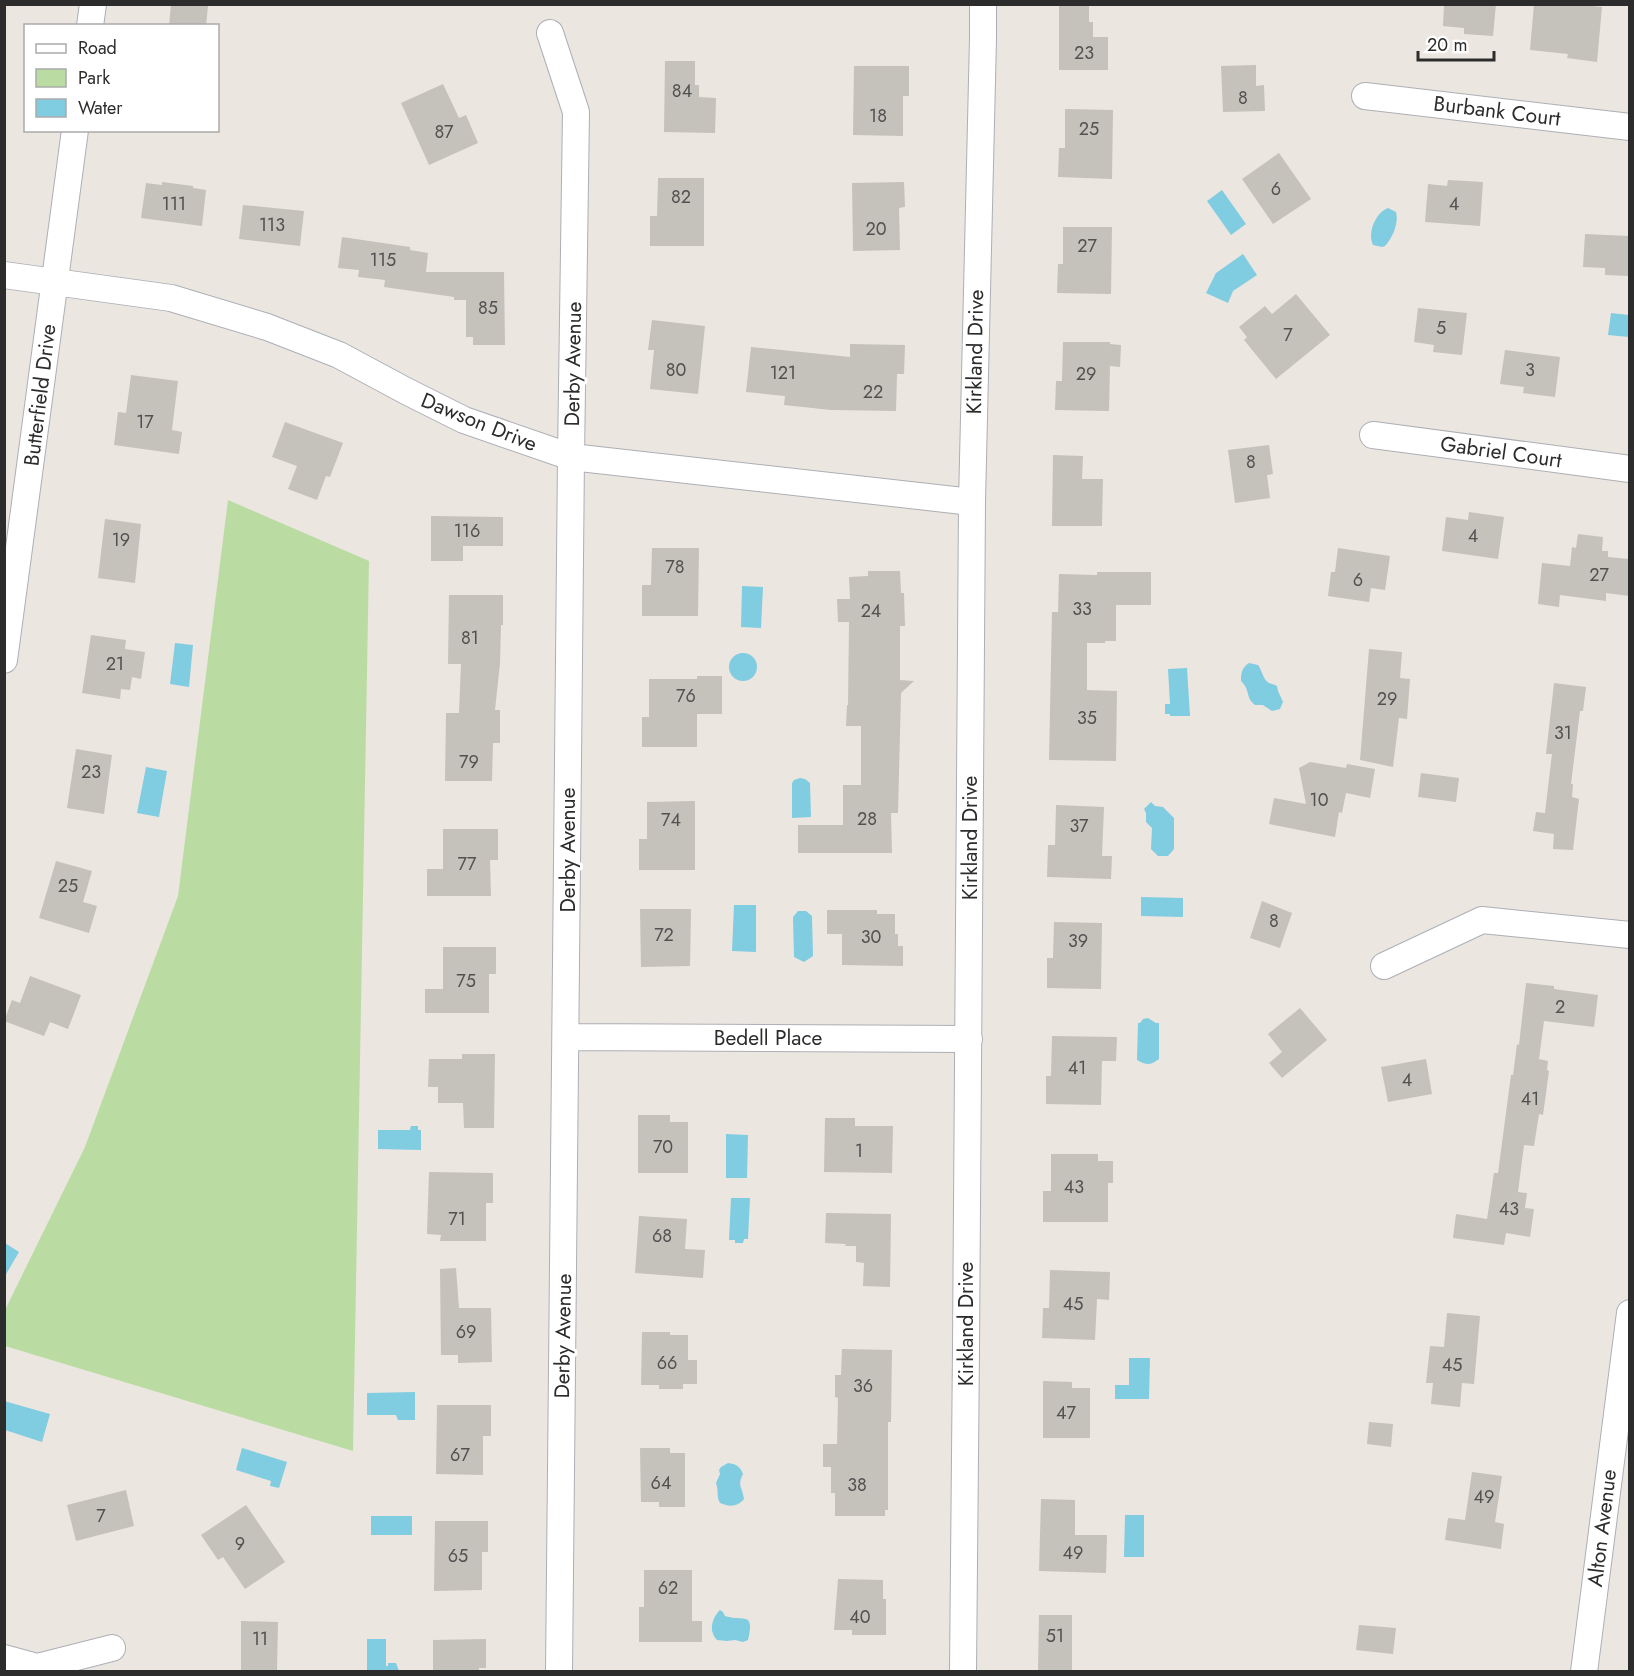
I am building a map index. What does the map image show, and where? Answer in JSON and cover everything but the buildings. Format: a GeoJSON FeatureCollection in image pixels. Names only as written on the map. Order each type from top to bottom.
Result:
{"type":"FeatureCollection","features":[{"type":"Feature","properties":{"kind":"street"},"geometry":{"type":"LineString","coordinates":[[90,24],[93,4]]}},
{"type":"Feature","properties":{"kind":"street","name":"Kirkland Drive"},"geometry":{"type":"LineString","coordinates":[[963,1671],[972,502],[983,4]]}},
{"type":"Feature","properties":{"kind":"street","name":"Derby Avenue"},"geometry":{"type":"LineString","coordinates":[[550,33],[576,112],[559,1671]]}},
{"type":"Feature","properties":{"kind":"street","name":"Burbank Court"},"geometry":{"type":"LineString","coordinates":[[1365,96],[1629,127]]}},
{"type":"Feature","properties":{"kind":"street","name":"Butterfield Drive"},"geometry":{"type":"LineString","coordinates":[[4,660],[30,483],[75,132]]}},
{"type":"Feature","properties":{"kind":"street","name":"Dawson Drive"},"geometry":{"type":"LineString","coordinates":[[4,275],[171,298],[267,327],[339,355],[464,420],[571,457],[972,502]]}},
{"type":"Feature","properties":{"kind":"street","name":"Gabriel Court"},"geometry":{"type":"LineString","coordinates":[[1373,435],[1629,469]]}},
{"type":"Feature","properties":{"kind":"street"},"geometry":{"type":"LineString","coordinates":[[1384,966],[1482,920],[1629,935]]}},
{"type":"Feature","properties":{"kind":"street","name":"Bedell Place"},"geometry":{"type":"LineString","coordinates":[[567,1037],[969,1039]]}},
{"type":"Feature","properties":{"kind":"street","name":"Alton Avenue"},"geometry":{"type":"LineString","coordinates":[[1584,1671],[1629,1320]]}},
{"type":"Feature","properties":{"kind":"street"},"geometry":{"type":"LineString","coordinates":[[4,1658],[37,1667],[112,1648]]}},
{"type":"Feature","properties":{"kind":"green space"},"geometry":{"type":"Polygon","coordinates":[[[228,500],[369,561],[353,1451],[5,1346],[5,1310],[85,1147],[178,896],[228,500]]]}},
{"type":"Feature","properties":{"kind":"water"},"geometry":{"type":"Polygon","coordinates":[[[1222,190],[1246,224],[1231,235],[1207,201],[1222,190]]]}},
{"type":"Feature","properties":{"kind":"water"},"geometry":{"type":"Polygon","coordinates":[[[1388,208],[1396,212],[1397,220],[1393,234],[1385,246],[1373,245],[1371,235],[1376,218],[1388,208]]]}},
{"type":"Feature","properties":{"kind":"water"},"geometry":{"type":"Polygon","coordinates":[[[1243,254],[1257,275],[1233,291],[1228,303],[1206,293],[1216,273],[1243,254]]]}},
{"type":"Feature","properties":{"kind":"water"},"geometry":{"type":"Polygon","coordinates":[[[1611,313],[1629,315],[1629,337],[1608,335],[1611,313]]]}},
{"type":"Feature","properties":{"kind":"water"},"geometry":{"type":"Polygon","coordinates":[[[742,586],[763,587],[761,628],[741,627],[742,586]]]}},
{"type":"Feature","properties":{"kind":"water"},"geometry":{"type":"Polygon","coordinates":[[[175,643],[193,645],[189,687],[170,684],[175,643]]]}},
{"type":"Feature","properties":{"kind":"water"},"geometry":{"type":"Polygon","coordinates":[[[743,653],[753,657],[757,667],[753,677],[743,681],[733,677],[729,667],[733,657],[743,653]]]}},
{"type":"Feature","properties":{"kind":"water"},"geometry":{"type":"Polygon","coordinates":[[[1249,663],[1258,665],[1267,682],[1277,686],[1283,702],[1280,709],[1272,711],[1263,705],[1255,705],[1250,699],[1241,681],[1242,670],[1249,663]]]}},
{"type":"Feature","properties":{"kind":"water"},"geometry":{"type":"Polygon","coordinates":[[[1187,668],[1190,716],[1165,714],[1165,704],[1170,704],[1168,669],[1187,668]]]}},
{"type":"Feature","properties":{"kind":"water"},"geometry":{"type":"Polygon","coordinates":[[[146,767],[167,771],[159,817],[137,813],[146,767]]]}},
{"type":"Feature","properties":{"kind":"water"},"geometry":{"type":"Polygon","coordinates":[[[800,778],[810,783],[811,817],[792,818],[792,783],[800,778]]]}},
{"type":"Feature","properties":{"kind":"water"},"geometry":{"type":"Polygon","coordinates":[[[1151,802],[1155,806],[1163,807],[1174,818],[1174,849],[1168,856],[1158,856],[1151,849],[1152,828],[1146,822],[1144,809],[1151,802]]]}},
{"type":"Feature","properties":{"kind":"water"},"geometry":{"type":"Polygon","coordinates":[[[1141,897],[1183,898],[1183,917],[1141,916],[1141,897]]]}},
{"type":"Feature","properties":{"kind":"water"},"geometry":{"type":"Polygon","coordinates":[[[734,905],[756,905],[756,952],[732,951],[734,905]]]}},
{"type":"Feature","properties":{"kind":"water"},"geometry":{"type":"Polygon","coordinates":[[[798,911],[806,911],[812,916],[813,956],[804,962],[794,957],[793,917],[798,911]]]}},
{"type":"Feature","properties":{"kind":"water"},"geometry":{"type":"Polygon","coordinates":[[[1148,1018],[1159,1023],[1159,1059],[1148,1064],[1137,1060],[1138,1023],[1148,1018]]]}},
{"type":"Feature","properties":{"kind":"water"},"geometry":{"type":"Polygon","coordinates":[[[411,1126],[418,1126],[418,1130],[421,1130],[421,1150],[378,1149],[378,1130],[410,1130],[411,1126]]]}},
{"type":"Feature","properties":{"kind":"water"},"geometry":{"type":"Polygon","coordinates":[[[726,1134],[748,1135],[747,1178],[726,1178],[726,1134]]]}},
{"type":"Feature","properties":{"kind":"water"},"geometry":{"type":"Polygon","coordinates":[[[731,1198],[750,1198],[748,1239],[744,1239],[743,1243],[729,1240],[731,1198]]]}},
{"type":"Feature","properties":{"kind":"water"},"geometry":{"type":"Polygon","coordinates":[[[5,1243],[19,1252],[5,1276],[5,1243]]]}},
{"type":"Feature","properties":{"kind":"water"},"geometry":{"type":"Polygon","coordinates":[[[1129,1358],[1150,1358],[1149,1399],[1115,1399],[1115,1385],[1129,1385],[1129,1358]]]}},
{"type":"Feature","properties":{"kind":"water"},"geometry":{"type":"Polygon","coordinates":[[[415,1392],[415,1420],[398,1420],[396,1415],[367,1415],[367,1393],[415,1392]]]}},
{"type":"Feature","properties":{"kind":"water"},"geometry":{"type":"Polygon","coordinates":[[[4,1401],[50,1414],[42,1442],[5,1430],[4,1401]]]}},
{"type":"Feature","properties":{"kind":"water"},"geometry":{"type":"Polygon","coordinates":[[[242,1448],[287,1462],[279,1488],[270,1486],[271,1481],[236,1470],[242,1448]]]}},
{"type":"Feature","properties":{"kind":"water"},"geometry":{"type":"Polygon","coordinates":[[[728,1463],[737,1466],[743,1474],[740,1484],[744,1499],[733,1506],[720,1503],[716,1483],[720,1474],[719,1470],[728,1463]]]}},
{"type":"Feature","properties":{"kind":"water"},"geometry":{"type":"Polygon","coordinates":[[[1125,1515],[1144,1515],[1144,1557],[1124,1557],[1125,1515]]]}},
{"type":"Feature","properties":{"kind":"water"},"geometry":{"type":"Polygon","coordinates":[[[371,1516],[412,1516],[412,1535],[371,1535],[371,1516]]]}},
{"type":"Feature","properties":{"kind":"water"},"geometry":{"type":"Polygon","coordinates":[[[720,1610],[725,1616],[749,1621],[748,1640],[743,1642],[717,1640],[712,1625],[720,1610]]]}},
{"type":"Feature","properties":{"kind":"water"},"geometry":{"type":"Polygon","coordinates":[[[367,1639],[386,1639],[386,1666],[388,1663],[396,1663],[399,1671],[367,1671],[367,1639]]]}}]}
